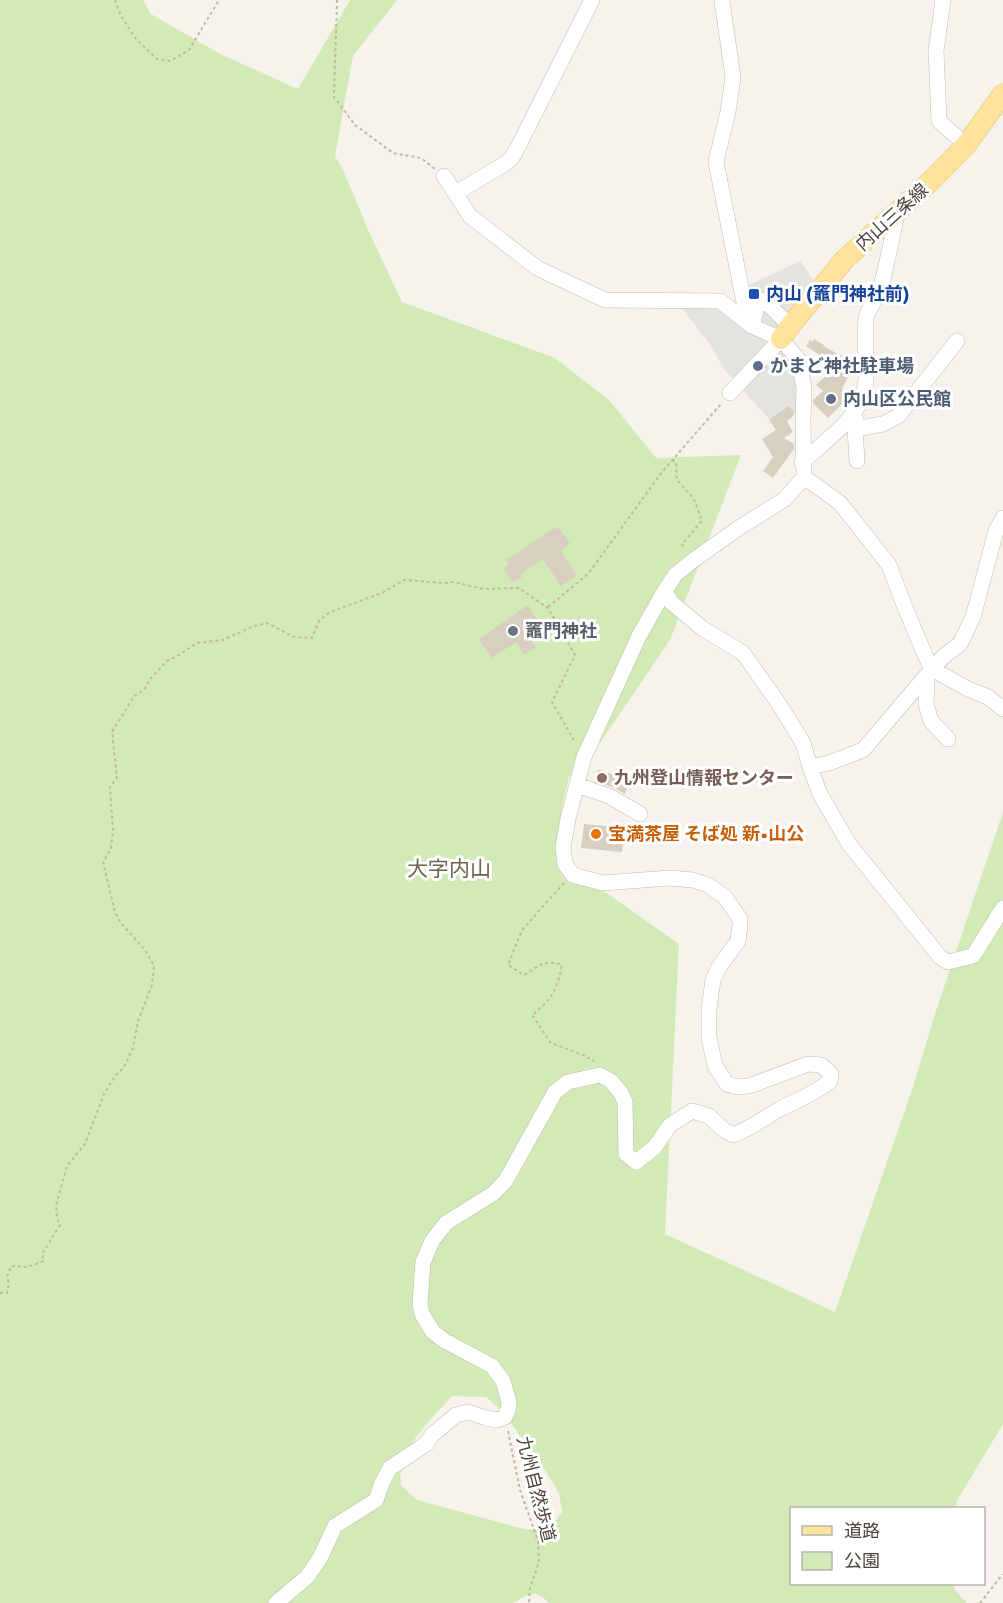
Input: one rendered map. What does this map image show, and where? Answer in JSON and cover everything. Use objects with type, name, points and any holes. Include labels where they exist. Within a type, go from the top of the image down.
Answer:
[{"type":"main road","name":"内山三条線","points":[[786,332],[844,260],[930,182],[966,145],[1003,94]]},
{"type":"street","points":[[456,193],[510,160],[592,0]]},
{"type":"street","points":[[943,0],[936,51],[939,121],[966,145]]},
{"type":"street","points":[[722,1],[733,77],[728,112],[716,162],[750,324]]},
{"type":"street","points":[[444,176],[470,216],[537,268],[605,300],[720,301],[750,324],[786,332]]},
{"type":"street","points":[[857,462],[856,411],[866,383],[866,316],[879,294],[897,213]]},
{"type":"street","points":[[750,324],[756,311],[756,299],[765,301],[786,332],[798,359],[804,387],[803,469],[840,503],[890,565],[930,672],[926,704],[930,721],[948,738]]},
{"type":"street","points":[[730,393],[786,332]]},
{"type":"street","points":[[855,429],[883,424],[898,416],[957,341]]},
{"type":"street","points":[[276,1603],[307,1577],[320,1558],[335,1526],[376,1500],[390,1468],[426,1444],[432,1435],[456,1414],[468,1412],[497,1420],[505,1417],[509,1402],[503,1381],[492,1366],[432,1332],[422,1314],[420,1304],[423,1262],[432,1241],[446,1222],[494,1193],[506,1180],[555,1092],[568,1082],[600,1076],[611,1081],[621,1092],[625,1102],[626,1154],[636,1162],[655,1147],[670,1125],[692,1111],[709,1116],[733,1135],[822,1088],[830,1081],[831,1074],[821,1065],[808,1064],[749,1086],[737,1087],[727,1084],[715,1066],[709,1037],[709,1009],[713,980],[719,967],[738,941],[740,918],[725,897],[708,885],[693,880],[670,878],[602,883],[573,875],[565,864],[563,847],[584,758],[616,684],[664,591],[675,575],[692,562],[785,499],[803,469],[856,411]]},
{"type":"street","points":[[810,767],[829,763],[863,750],[944,656],[960,644],[973,617],[996,531],[1003,519]]},
{"type":"street","points":[[664,591],[672,603],[702,628],[743,653],[803,743],[820,794],[849,844],[940,957],[948,962],[973,956],[1003,908]]},
{"type":"street","points":[[930,672],[988,697],[1003,709]]},
{"type":"street","points":[[576,785],[609,796],[640,814]]},
{"type":"path","points":[[115,0],[121,16],[136,39],[157,59],[170,61],[189,50],[219,0]]},
{"type":"path","points":[[336,0],[334,97],[356,125],[393,153],[421,158],[444,176]]},
{"type":"path","points":[[548,608],[588,574],[662,472],[730,393]]},
{"type":"path","points":[[672,460],[676,462],[677,480],[694,500],[702,521],[682,544],[692,562]]},
{"type":"path","points":[[0,1293],[7,1293],[9,1283],[6,1277],[11,1266],[28,1267],[44,1261],[42,1254],[60,1226],[56,1205],[67,1166],[85,1144],[104,1095],[116,1075],[124,1067],[134,1047],[138,1021],[152,985],[154,966],[145,950],[120,922],[115,912],[103,862],[111,849],[113,830],[110,787],[117,778],[112,732],[134,696],[144,690],[151,678],[167,661],[179,656],[197,643],[223,640],[254,626],[267,623],[294,638],[312,638],[319,621],[330,612],[382,593],[404,580],[454,582],[483,590],[519,588],[548,608],[575,655],[552,702],[584,758]]},
{"type":"path","points":[[573,875],[522,930],[508,965],[524,975],[551,961],[562,965],[558,985],[545,1005],[532,1016],[551,1043],[598,1063],[600,1076]]},
{"type":"path","name":"九州自然歩道","points":[[505,1417],[520,1490],[538,1541],[539,1562],[530,1588],[529,1603]]},
{"type":"path","points":[[980,1603],[1003,1574]]},
{"type":"green space","points":[[0,0],[143,0],[151,14],[220,54],[298,89],[350,0],[397,0],[353,56],[335,156],[402,302],[555,358],[610,401],[656,458],[741,455],[670,640],[602,740],[569,777],[561,813],[558,859],[679,944],[665,1234],[835,1312],[913,1087],[934,1017],[1003,812],[1003,1424],[955,1507],[790,1507],[790,1585],[953,1585],[967,1603],[549,1603],[539,1595],[531,1594],[513,1603],[0,1603]],"holes":[[[452,1396],[486,1397],[503,1412],[559,1493],[562,1512],[550,1526],[524,1529],[417,1500],[401,1485],[401,1473],[409,1448]]]},
{"type":"shaded area","name":"かまど神社駐車場","points":[[800,261],[815,282],[777,330],[755,323],[749,285]]},
{"type":"shaded area","name":"かまど神社駐車場","points":[[680,306],[718,307],[770,340],[792,361],[798,383],[798,413],[769,419],[726,372],[709,343]]},
{"type":"building","points":[[814,339],[855,363],[842,389],[849,397],[828,418],[813,403],[813,400],[823,391],[816,385],[829,373],[826,371],[830,362],[806,346],[810,340],[813,342]]},
{"type":"building","points":[[789,406],[794,412],[787,421],[793,432],[784,438],[794,444],[794,449],[773,478],[763,471],[773,457],[762,439],[776,430],[769,420]]},
{"type":"building","points":[[559,527],[570,544],[561,551],[577,575],[561,586],[543,559],[521,574],[522,577],[513,583],[504,568],[509,564],[506,560]]},
{"type":"building","name":"竈門神社","points":[[528,605],[542,626],[528,635],[536,647],[524,655],[516,642],[492,658],[479,639]]},
{"type":"building","points":[[598,770],[630,779],[625,794],[595,781]]},
{"type":"building","points":[[584,824],[624,828],[622,852],[581,848]]},
{"type":"place","name":"内山 (竈門神社前)","points":[[754,294]]},
{"type":"place","name":"かまど神社駐車場","points":[[758,366]]},
{"type":"place","name":"内山区公民館","points":[[831,399]]},
{"type":"place","name":"竈門神社","points":[[513,631]]},
{"type":"place","name":"九州登山情報センター","points":[[602,778]]},
{"type":"place","name":"宝満茶屋 そば処 新•山公","points":[[596,834]]},
{"type":"district","name":"大字内山","points":[[449,869]]}]
